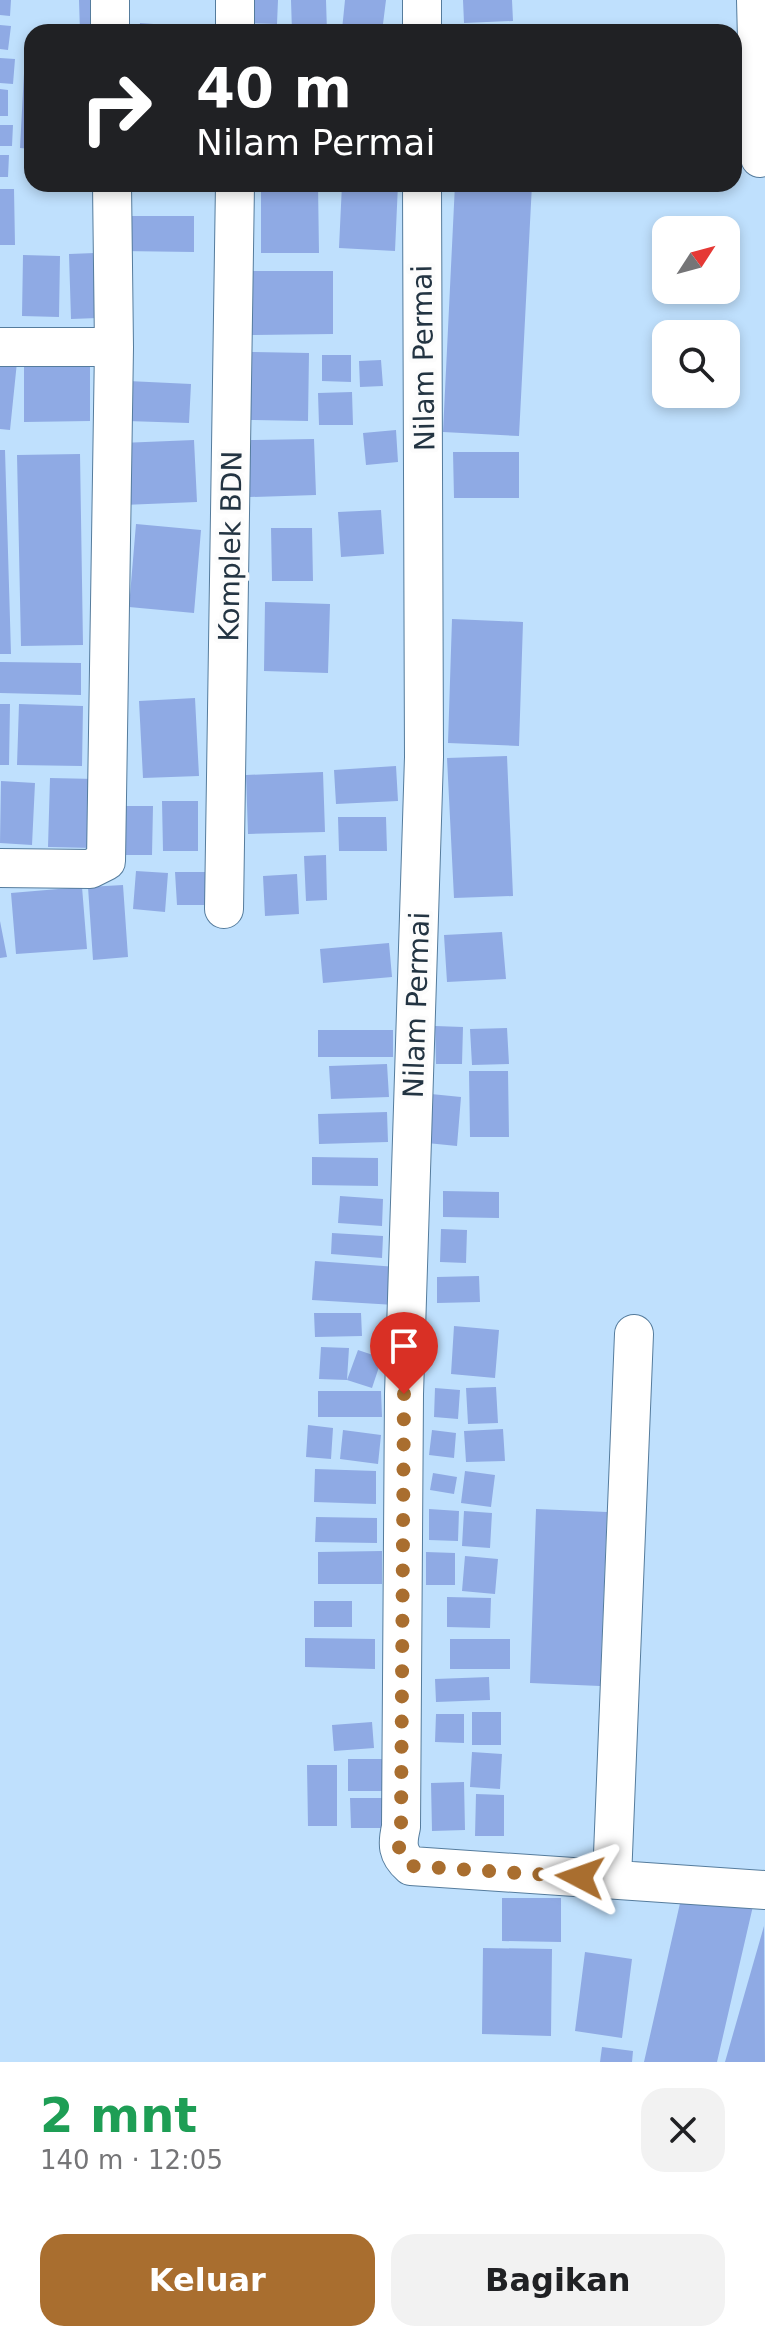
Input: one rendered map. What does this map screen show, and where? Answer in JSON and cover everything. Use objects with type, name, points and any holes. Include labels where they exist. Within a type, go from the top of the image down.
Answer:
[{"type":"street","points":[[110,0],[110,24]]},
{"type":"street","points":[[235,0],[235,24]]},
{"type":"street","points":[[422,0],[422,24]]},
{"type":"street","points":[[756,0],[760,158]]},
{"type":"street","points":[[0,868],[90,869],[106,861],[114,347],[112,192]]},
{"type":"street","name":"Komplek BDN","points":[[224,909],[235,192]]},
{"type":"street","name":"Nilam Permai","points":[[422,192],[424,757],[404,1394],[401,1827],[397,1845],[402,1858],[411,1866],[612,1879]]},
{"type":"street","points":[[0,347],[114,347]]},
{"type":"street","points":[[634,1334],[612,1879],[765,1890]]},
{"type":"building","points":[[0,0],[11,0],[10,16],[0,15]]},
{"type":"building","points":[[79,0],[95,0],[96,24],[80,24]]},
{"type":"building","points":[[245,0],[278,0],[277,24],[245,23]]},
{"type":"building","points":[[291,0],[326,0],[327,24],[292,24]]},
{"type":"building","points":[[345,0],[386,0],[383,24],[343,24]]},
{"type":"building","points":[[463,0],[512,0],[513,21],[464,23]]},
{"type":"building","points":[[0,25],[11,26],[8,50],[0,49]]},
{"type":"building","points":[[0,58],[15,59],[13,84],[0,83]]},
{"type":"building","points":[[24,73],[24,148],[20,148]]},
{"type":"building","points":[[0,89],[8,90],[8,116],[0,116]]},
{"type":"building","points":[[0,125],[13,125],[12,146],[0,146]]},
{"type":"building","points":[[0,155],[9,155],[8,177],[0,177]]},
{"type":"building","points":[[0,189],[14,189],[15,245],[0,245]]},
{"type":"building","points":[[261,192],[318,192],[319,253],[261,253]]},
{"type":"building","points":[[342,192],[398,192],[395,251],[339,248]]},
{"type":"building","points":[[455,192],[532,192],[519,436],[443,432]]},
{"type":"building","points":[[121,216],[194,216],[194,252],[121,251]]},
{"type":"building","points":[[95,253],[98,318],[71,319],[69,254]]},
{"type":"building","points":[[23,255],[60,256],[59,317],[22,316]]},
{"type":"building","points":[[252,271],[333,271],[333,334],[252,335]]},
{"type":"building","points":[[251,352],[309,353],[308,421],[251,420]]},
{"type":"building","points":[[322,355],[351,355],[351,382],[322,381]]},
{"type":"building","points":[[381,360],[383,386],[360,387],[359,361]]},
{"type":"building","points":[[0,361],[17,362],[10,430],[0,429]]},
{"type":"building","points":[[24,363],[90,363],[90,421],[24,422]]},
{"type":"building","points":[[128,381],[191,384],[189,423],[127,421]]},
{"type":"building","points":[[352,392],[353,425],[319,425],[318,393]]},
{"type":"building","points":[[396,430],[398,462],[366,465],[363,433]]},
{"type":"building","points":[[314,439],[316,495],[250,497],[249,440]]},
{"type":"building","points":[[194,440],[197,502],[123,505],[121,443]]},
{"type":"building","points":[[0,450],[5,450],[11,654],[0,654]]},
{"type":"building","points":[[453,452],[519,452],[519,498],[454,498]]},
{"type":"building","points":[[80,454],[83,645],[21,646],[17,455]]},
{"type":"building","points":[[381,510],[384,554],[341,557],[338,512]]},
{"type":"building","points":[[136,524],[201,530],[194,613],[129,607]]},
{"type":"building","points":[[271,528],[312,528],[313,581],[272,581]]},
{"type":"building","points":[[265,602],[330,604],[328,673],[264,671]]},
{"type":"building","points":[[452,619],[523,622],[519,746],[448,743]]},
{"type":"building","points":[[0,662],[81,663],[81,695],[0,693]]},
{"type":"building","points":[[195,698],[199,776],[143,778],[139,701]]},
{"type":"building","points":[[0,704],[10,704],[9,765],[0,765]]},
{"type":"building","points":[[19,704],[83,706],[82,766],[17,765]]},
{"type":"building","points":[[507,756],[513,896],[454,898],[447,758]]},
{"type":"building","points":[[396,766],[398,801],[336,804],[334,770]]},
{"type":"building","points":[[323,772],[325,832],[248,834],[246,775]]},
{"type":"building","points":[[50,778],[96,779],[93,848],[48,847]]},
{"type":"building","points":[[1,781],[35,783],[32,845],[0,843]]},
{"type":"building","points":[[162,801],[198,801],[198,851],[163,851]]},
{"type":"building","points":[[126,806],[153,806],[152,855],[125,855]]},
{"type":"building","points":[[338,817],[386,817],[387,851],[339,851]]},
{"type":"building","points":[[326,855],[327,900],[306,901],[304,856]]},
{"type":"building","points":[[136,871],[168,873],[165,912],[133,909]]},
{"type":"building","points":[[175,872],[206,872],[207,905],[177,905]]},
{"type":"building","points":[[297,874],[299,914],[265,916],[263,876]]},
{"type":"building","points":[[123,885],[128,957],[93,960],[88,887]]},
{"type":"building","points":[[82,887],[87,949],[16,954],[11,893]]},
{"type":"building","points":[[0,921],[7,957],[0,958]]},
{"type":"building","points":[[502,932],[506,979],[447,982],[444,935]]},
{"type":"building","points":[[389,943],[392,977],[323,983],[320,949]]},
{"type":"building","points":[[435,1026],[463,1027],[462,1064],[436,1064]]},
{"type":"building","points":[[507,1028],[509,1064],[472,1065],[470,1029]]},
{"type":"building","points":[[318,1030],[393,1030],[393,1057],[318,1057]]},
{"type":"building","points":[[387,1064],[389,1097],[331,1099],[329,1066]]},
{"type":"building","points":[[469,1071],[508,1071],[509,1137],[470,1137]]},
{"type":"building","points":[[431,1094],[461,1097],[457,1146],[427,1143]]},
{"type":"building","points":[[387,1112],[388,1142],[319,1144],[318,1114]]},
{"type":"building","points":[[312,1157],[378,1158],[378,1186],[312,1185]]},
{"type":"building","points":[[443,1191],[499,1192],[499,1218],[443,1217]]},
{"type":"building","points":[[340,1196],[383,1199],[382,1226],[338,1223]]},
{"type":"building","points":[[441,1229],[467,1230],[466,1263],[440,1262]]},
{"type":"building","points":[[332,1233],[383,1236],[382,1258],[331,1254]]},
{"type":"building","points":[[315,1261],[397,1267],[395,1305],[312,1300]]},
{"type":"building","points":[[479,1276],[480,1302],[437,1303],[437,1277]]},
{"type":"building","points":[[314,1313],[361,1313],[362,1336],[315,1337]]},
{"type":"building","points":[[454,1326],[499,1330],[495,1378],[451,1374]]},
{"type":"building","points":[[321,1347],[349,1348],[347,1380],[319,1379]]},
{"type":"building","points":[[358,1350],[382,1358],[372,1388],[347,1380]]},
{"type":"building","points":[[496,1387],[498,1423],[468,1424],[466,1388]]},
{"type":"building","points":[[435,1388],[460,1390],[458,1419],[434,1417]]},
{"type":"building","points":[[318,1391],[381,1391],[382,1417],[318,1417]]},
{"type":"building","points":[[308,1425],[333,1428],[331,1459],[306,1457]]},
{"type":"building","points":[[503,1429],[505,1461],[466,1462],[464,1431]]},
{"type":"building","points":[[343,1430],[381,1435],[378,1464],[340,1459]]},
{"type":"building","points":[[432,1430],[456,1433],[454,1458],[429,1455]]},
{"type":"building","points":[[315,1469],[376,1471],[376,1504],[314,1502]]},
{"type":"building","points":[[465,1471],[495,1475],[491,1507],[461,1503]]},
{"type":"building","points":[[433,1473],[457,1477],[454,1494],[430,1490]]},
{"type":"building","points":[[429,1509],[459,1511],[458,1541],[429,1540]]},
{"type":"building","points":[[536,1509],[607,1512],[600,1686],[530,1683]]},
{"type":"building","points":[[464,1511],[492,1513],[490,1548],[462,1546]]},
{"type":"building","points":[[316,1517],[377,1518],[377,1543],[315,1542]]},
{"type":"building","points":[[382,1551],[382,1584],[318,1584],[318,1552]]},
{"type":"building","points":[[426,1552],[455,1553],[455,1585],[426,1585]]},
{"type":"building","points":[[465,1556],[498,1559],[495,1594],[462,1591]]},
{"type":"building","points":[[447,1597],[491,1598],[490,1628],[447,1627]]},
{"type":"building","points":[[314,1601],[352,1601],[352,1627],[314,1627]]},
{"type":"building","points":[[305,1638],[375,1639],[375,1669],[305,1667]]},
{"type":"building","points":[[450,1639],[510,1639],[510,1669],[450,1669]]},
{"type":"building","points":[[489,1677],[490,1700],[436,1702],[435,1679]]},
{"type":"building","points":[[472,1712],[501,1712],[501,1745],[472,1745]]},
{"type":"building","points":[[436,1714],[464,1714],[464,1743],[435,1742]]},
{"type":"building","points":[[372,1722],[374,1748],[334,1751],[332,1725]]},
{"type":"building","points":[[472,1752],[502,1754],[500,1789],[470,1787]]},
{"type":"building","points":[[348,1759],[386,1759],[387,1791],[348,1791]]},
{"type":"building","points":[[307,1765],[337,1765],[337,1826],[308,1826]]},
{"type":"building","points":[[464,1782],[465,1830],[432,1831],[431,1783]]},
{"type":"building","points":[[476,1794],[504,1795],[504,1836],[475,1836]]},
{"type":"building","points":[[350,1798],[386,1798],[386,1828],[351,1828]]},
{"type":"building","points":[[683,1890],[753,1906],[717,2062],[644,2062]]},
{"type":"building","points":[[502,1898],[561,1898],[561,1942],[502,1941]]},
{"type":"building","points":[[764,1926],[765,2062],[725,2062]]},
{"type":"building","points":[[483,1948],[552,1949],[551,2036],[482,2034]]},
{"type":"building","points":[[585,1952],[632,1959],[622,2038],[575,2031]]},
{"type":"building","points":[[602,2047],[633,2051],[632,2062],[600,2062]]},
{"type":"route","points":[[404,1394],[401,1827],[397,1845],[402,1858],[411,1866],[580,1877]]}]
